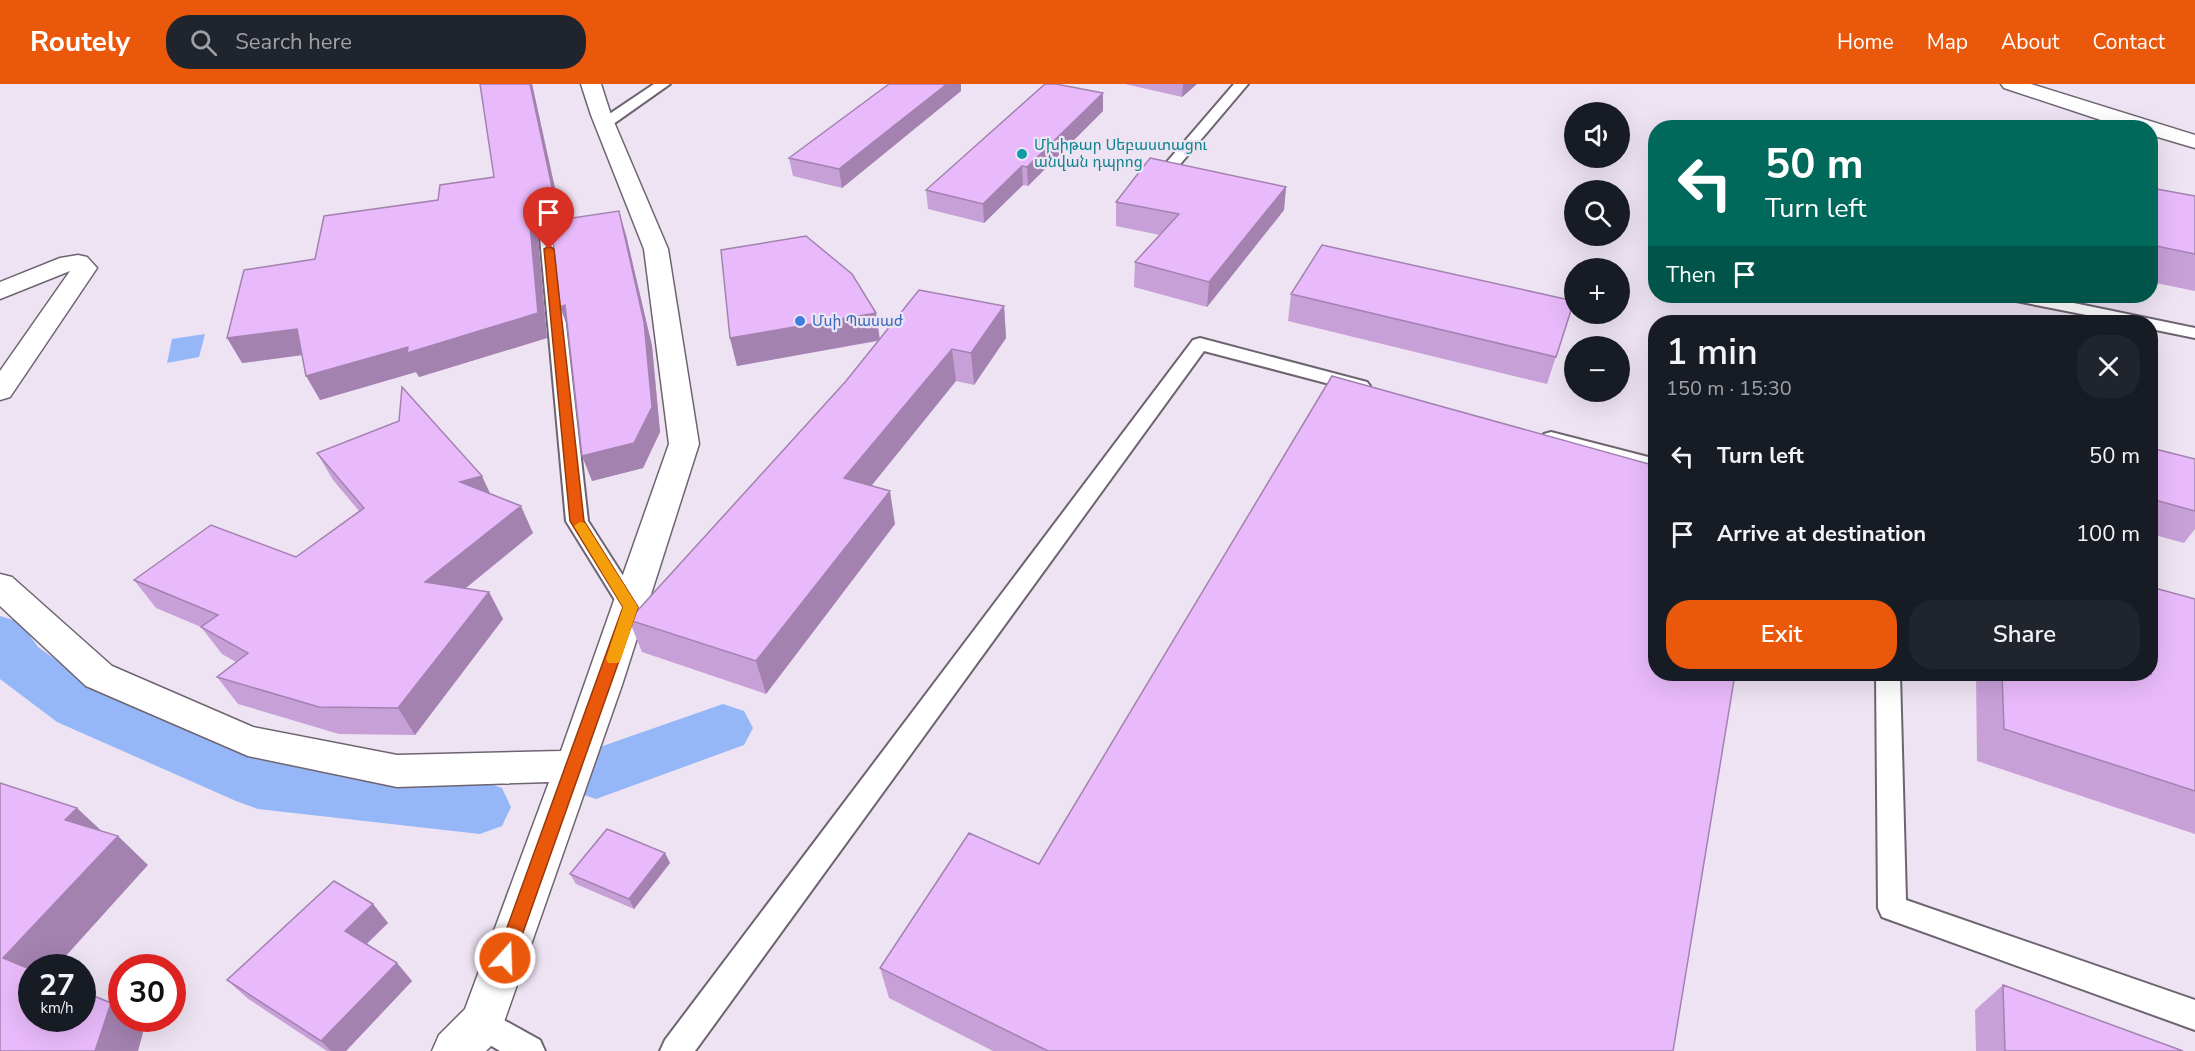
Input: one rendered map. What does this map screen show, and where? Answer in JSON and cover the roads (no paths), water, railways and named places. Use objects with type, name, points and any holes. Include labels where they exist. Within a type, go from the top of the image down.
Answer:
[{"type":"street","points":[[469,1037],[574,766],[631,607],[684,444],[656,249],[604,124],[591,84]]},
{"type":"street","points":[[2011,84],[2125,120]]},
{"type":"street","points":[[2158,130],[2195,142]]},
{"type":"street","points":[[0,291],[69,263],[78,262],[85,268],[0,391]]},
{"type":"street","points":[[0,586],[99,676],[248,741],[397,771],[574,766]]},
{"type":"lane","points":[[604,124],[663,84]]},
{"type":"lane","points":[[1171,166],[1241,84]]},
{"type":"lane","points":[[547,226],[577,521],[631,607]]},
{"type":"lane","points":[[2051,303],[2110,315]]},
{"type":"lane","points":[[2158,325],[2195,333]]},
{"type":"lane","points":[[676,1051],[1200,344],[1383,393]]},
{"type":"lane","points":[[1531,432],[1648,464]]},
{"type":"lane","points":[[1888,681],[1892,908],[2195,1015]]},
{"type":"lane","points":[[469,1037],[529,1051]]},
{"type":"water","points":[[205,334],[199,357],[167,363],[172,339]]},
{"type":"waterway","points":[[0,637],[18,662],[78,706],[258,783],[480,807]]},
{"type":"waterway","points":[[596,774],[723,728]]},
{"type":"place","name":"Մխիթար Սեբաստացու անվան դպրոց","points":[[1022,154]]},
{"type":"place","name":"Մսի Պասաժ","points":[[800,321]]}]
